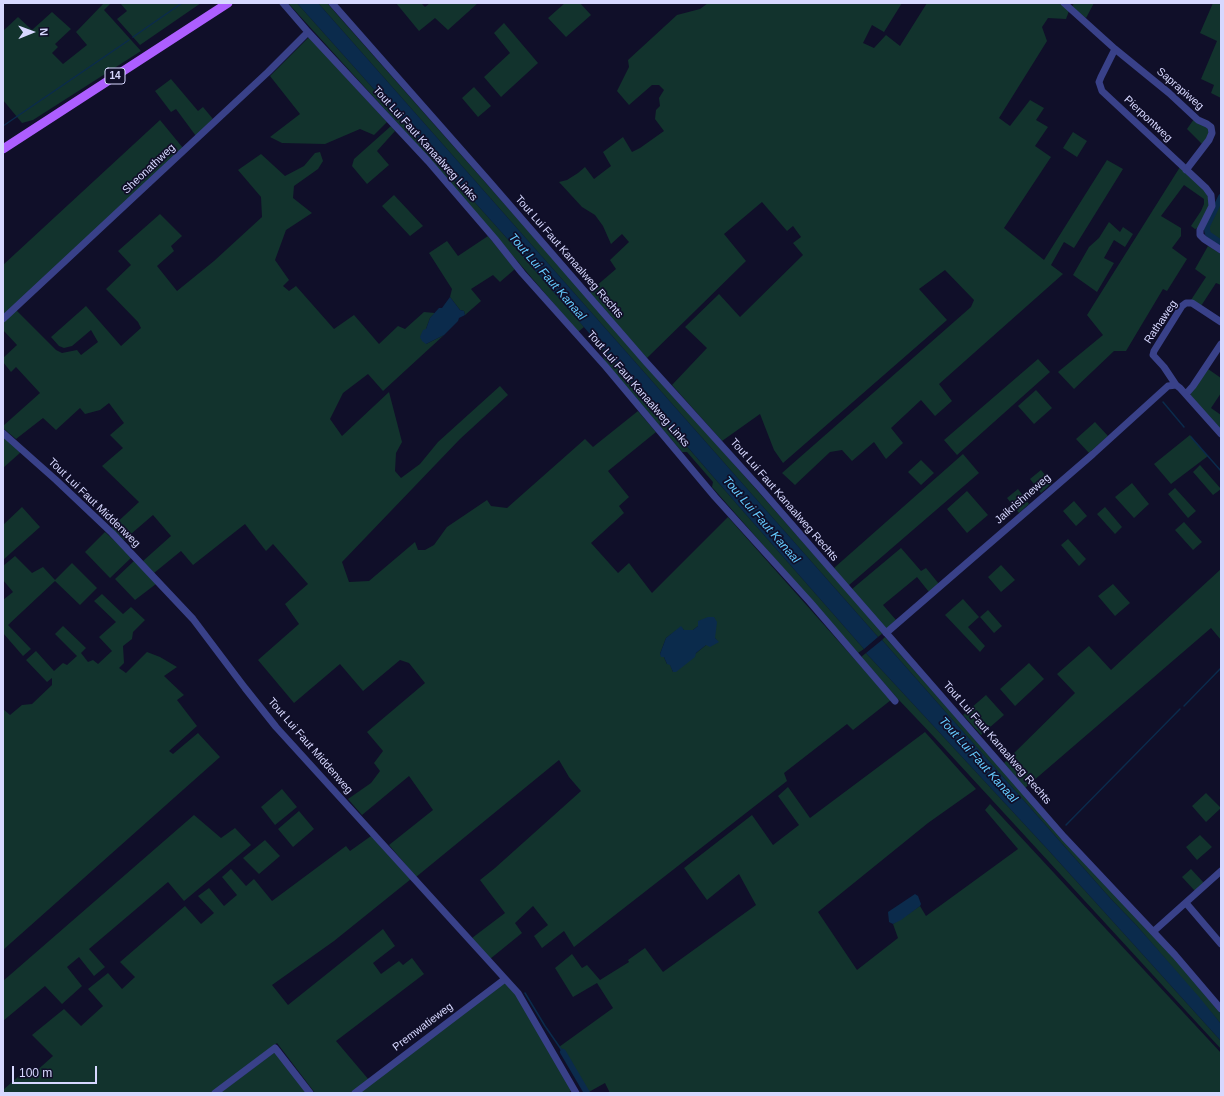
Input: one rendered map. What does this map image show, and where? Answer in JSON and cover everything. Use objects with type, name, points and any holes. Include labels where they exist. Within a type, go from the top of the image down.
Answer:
[{"type":"main road","name":"14","points":[[3,149],[228,3]]},
{"type":"street","name":"Tout Lui Faut Kanaalweg Links","points":[[283,3],[428,161],[522,273],[606,366],[715,497],[810,602],[895,700]]},
{"type":"street","name":"Tout Lui Faut Kanaalweg Rechts","points":[[332,3],[646,362],[760,488],[1086,861],[1176,955],[1221,1009]]},
{"type":"street","points":[[1064,3],[1115,49]]},
{"type":"street","name":"Sheonathweg","points":[[3,319],[268,72],[308,32]]},
{"type":"street","name":"Pierpontweg","points":[[1115,49],[1099,82],[1102,91],[1206,188],[1211,195],[1212,206],[1200,230],[1200,235],[1221,250]]},
{"type":"street","name":"Saprapiweg","points":[[1115,49],[1169,93],[1198,120],[1208,124],[1211,127],[1212,133],[1209,140],[1186,170]]},
{"type":"street","name":"Rathaweg","points":[[1176,385],[1164,367],[1153,355],[1182,306],[1186,303],[1192,303],[1221,322]]},
{"type":"street","points":[[1186,394],[1221,344]]},
{"type":"street","name":"Jaikrishneweg","points":[[886,633],[1087,459],[1168,386],[1176,385]]},
{"type":"street","points":[[1176,385],[1186,394],[1221,434]]},
{"type":"street","name":"Tout Lui Faut Middenweg","points":[[3,433],[112,533],[193,619],[276,727],[518,993],[576,1093]]},
{"type":"street","points":[[1154,931],[1221,871]]},
{"type":"street","points":[[1186,903],[1218,935],[1221,944]]},
{"type":"street","name":"Premwatieweg","points":[[355,1093],[505,979]]},
{"type":"street","points":[[215,1093],[275,1048],[310,1093]]},
{"type":"green space","points":[[104,3],[111,3],[104,10],[141,51],[33,120],[22,123],[3,100],[3,31],[18,17],[32,30],[52,12],[71,29],[55,44],[58,47],[52,53],[63,64],[87,45],[76,32]]},
{"type":"green space","points":[[120,3],[201,3],[140,45],[117,19],[127,11]]},
{"type":"green space","points":[[288,3],[297,3],[513,245],[584,327],[578,332],[431,160]]},
{"type":"green space","points":[[318,3],[327,3],[883,633],[878,637]]},
{"type":"green space","points":[[396,3],[421,3],[425,7],[430,3],[478,3],[448,30],[435,18],[419,31]]},
{"type":"green space","points":[[565,3],[580,3],[591,15],[566,37],[548,18]]},
{"type":"green space","points":[[708,3],[902,3],[884,32],[872,25],[863,43],[874,48],[886,35],[900,46],[927,3],[1060,3],[1069,11],[1066,19],[1048,18],[1042,27],[1047,41],[999,118],[1010,126],[1030,100],[1044,108],[1036,120],[1048,127],[1035,146],[1051,157],[1004,228],[1044,260],[1107,160],[1123,169],[1074,248],[1064,242],[1051,265],[1063,274],[939,384],[952,401],[935,416],[921,400],[891,428],[903,443],[886,459],[874,442],[852,461],[842,450],[830,452],[795,485],[782,473],[971,307],[974,300],[945,270],[919,289],[947,320],[783,463],[774,450],[760,414],[722,441],[672,385],[707,348],[685,327],[719,294],[740,317],[803,255],[793,243],[801,237],[793,226],[787,231],[762,202],[724,234],[746,261],[647,358],[588,293],[616,269],[610,260],[629,242],[622,234],[611,244],[603,226],[595,215],[582,207],[559,182],[567,180],[585,167],[594,179],[611,166],[603,152],[623,137],[632,152],[664,131],[655,119],[656,110],[660,106],[659,98],[664,90],[659,85],[652,85],[629,105],[617,91],[629,67],[628,60],[677,15],[700,9]]},
{"type":"green space","points":[[1074,3],[1094,3],[1086,18],[1072,7]]},
{"type":"green space","points":[[1213,3],[1221,3],[1221,98],[1211,93],[1214,85],[1201,79],[1217,41],[1200,33]]},
{"type":"green space","points":[[504,23],[538,63],[501,97],[484,77],[510,53],[494,33]]},
{"type":"green space","points":[[309,37],[387,122],[374,135],[360,129],[325,144],[282,143],[270,137],[300,114],[270,76]]},
{"type":"green space","points":[[171,79],[198,111],[203,107],[213,119],[196,136],[176,109],[171,112],[155,91]]},
{"type":"green space","points":[[474,87],[491,106],[478,117],[462,98]]},
{"type":"green space","points":[[1194,119],[1209,128],[1210,133],[1203,145],[1187,129]]},
{"type":"green space","points":[[160,120],[183,148],[3,316],[3,265]]},
{"type":"green space","points":[[391,126],[395,131],[377,151],[389,165],[367,184],[352,166],[354,159]]},
{"type":"green space","points":[[1073,132],[1087,141],[1077,157],[1063,148]]},
{"type":"green space","points":[[320,152],[323,161],[318,169],[294,186],[293,198],[312,213],[286,230],[275,260],[289,280],[283,286],[289,291],[296,286],[334,329],[354,315],[379,344],[398,326],[405,329],[424,312],[435,313],[430,318],[426,329],[426,344],[444,335],[383,391],[368,374],[343,393],[330,419],[342,436],[389,392],[402,442],[396,453],[395,471],[401,478],[420,464],[438,442],[500,386],[508,395],[460,439],[342,562],[349,582],[369,581],[415,542],[418,550],[425,550],[434,545],[447,527],[487,500],[491,506],[507,508],[585,439],[593,447],[638,411],[656,432],[608,471],[629,497],[619,506],[624,513],[591,543],[618,573],[629,563],[652,593],[728,517],[891,700],[853,730],[847,724],[784,773],[787,781],[574,947],[564,931],[542,948],[534,936],[548,925],[533,906],[515,923],[522,933],[490,959],[472,938],[505,913],[480,880],[581,791],[569,777],[559,760],[416,877],[389,845],[433,810],[409,776],[362,815],[348,799],[371,783],[380,771],[374,763],[383,751],[367,732],[425,683],[409,663],[400,660],[363,691],[340,664],[294,703],[258,660],[299,624],[285,604],[308,584],[273,544],[266,551],[245,524],[193,565],[181,551],[154,573],[143,561],[171,536],[153,515],[124,540],[111,528],[139,502],[102,466],[123,448],[110,435],[124,423],[109,403],[100,410],[85,414],[80,408],[56,430],[43,418],[16,439],[3,428],[3,426],[40,393],[16,367],[11,372],[3,362],[3,358],[17,345],[3,330],[3,322],[16,310],[56,350],[62,353],[77,350],[81,355],[98,342],[91,330],[72,346],[64,348],[59,346],[51,337],[86,306],[121,346],[141,328],[138,322],[106,289],[131,265],[118,251],[160,214],[182,236],[171,246],[174,251],[157,266],[177,291],[214,261],[262,217],[261,197],[238,170],[261,154],[285,176],[304,166],[315,153]],"holes":[[[698,626],[715,630],[715,638],[718,642],[706,645],[673,672],[670,664],[667,664],[664,657],[660,654],[666,638],[681,627],[688,631],[693,630]]]},
{"type":"green space","points":[[1180,167],[1206,190],[1210,204],[1198,228],[1195,229],[1191,226],[1201,211],[1204,204],[1204,199],[1184,185],[1161,216],[1181,228],[1181,236],[1172,248],[1187,259],[1167,291],[1163,289],[1126,351],[1114,351],[1074,389],[1058,372],[1103,335],[1087,315]]},
{"type":"green space","points":[[394,195],[423,226],[410,236],[382,206]]},
{"type":"green space","points":[[1221,197],[1221,243],[1208,234],[1207,226]]},
{"type":"green space","points":[[1109,222],[1120,232],[1123,227],[1133,234],[1125,247],[1114,240],[1104,258],[1114,263],[1097,292],[1073,275],[1089,247],[1099,238]]},
{"type":"green space","points":[[488,236],[515,269],[500,282],[493,275],[471,289],[481,301],[465,315],[464,311],[460,310],[450,297],[452,289],[429,253],[447,241],[458,256]]},
{"type":"green space","points":[[1208,246],[1221,254],[1221,285],[1216,283],[1201,306],[1191,300],[1206,277],[1195,269]]},
{"type":"green space","points":[[600,346],[864,649],[858,653],[712,487],[713,482],[687,452],[682,452],[605,362]]},
{"type":"green space","points":[[1038,359],[1050,372],[957,455],[944,440]]},
{"type":"green space","points":[[1208,369],[1221,378],[1221,393],[1211,408],[1221,415],[1221,431],[1191,396],[1191,393]]},
{"type":"green space","points":[[1036,390],[1052,408],[1034,424],[1018,406]]},
{"type":"green space","points":[[1095,422],[1108,436],[1089,453],[1076,439]]},
{"type":"green space","points":[[1190,435],[1208,456],[1171,484],[1154,464]]},
{"type":"green space","points":[[3,436],[21,452],[3,468]]},
{"type":"green space","points":[[963,454],[979,473],[848,586],[834,568]]},
{"type":"green space","points":[[921,460],[934,473],[921,485],[908,472]]},
{"type":"green space","points":[[1200,465],[1221,489],[1213,495],[1193,472]]},
{"type":"green space","points":[[1041,470],[1052,483],[1041,493],[1030,479]]},
{"type":"green space","points":[[1132,483],[1149,504],[1134,518],[1115,497]]},
{"type":"green space","points":[[1175,488],[1196,511],[1188,518],[1168,494]]},
{"type":"green space","points":[[1018,489],[1029,504],[1019,513],[1007,498]]},
{"type":"green space","points":[[967,491],[988,515],[967,533],[947,509]]},
{"type":"green space","points":[[1074,501],[1087,516],[1076,526],[1063,511]]},
{"type":"green space","points":[[22,507],[40,527],[3,560],[3,525]]},
{"type":"green space","points":[[1105,507],[1122,527],[1115,534],[1097,514]]},
{"type":"green space","points":[[1184,522],[1202,542],[1193,550],[1175,530]]},
{"type":"green space","points":[[105,532],[132,557],[110,578],[85,552]]},
{"type":"green space","points":[[1068,539],[1086,559],[1079,566],[1061,545]]},
{"type":"green space","points":[[901,548],[921,571],[926,568],[939,584],[929,592],[917,577],[883,605],[896,620],[886,629],[852,589]]},
{"type":"green space","points":[[15,556],[32,573],[43,567],[55,580],[72,563],[97,588],[80,605],[55,581],[8,625],[31,649],[23,656],[3,633],[3,600],[13,592],[3,580],[3,566]]},
{"type":"green space","points":[[134,561],[156,584],[135,600],[115,579]]},
{"type":"green space","points":[[1001,565],[1015,580],[1001,592],[988,577]]},
{"type":"green space","points":[[1221,569],[1221,640],[1211,628],[1025,788],[1004,763],[1075,693],[1057,674],[1089,646],[1111,670]]},
{"type":"green space","points":[[1113,584],[1130,603],[1115,616],[1098,596]]},
{"type":"green space","points":[[102,594],[123,614],[131,607],[145,620],[133,632],[132,639],[123,646],[124,663],[119,668],[126,673],[147,652],[160,657],[177,667],[164,676],[184,695],[177,700],[197,726],[169,751],[173,754],[198,733],[220,757],[3,950],[3,709],[10,715],[22,705],[32,704],[52,685],[52,678],[47,682],[26,660],[36,651],[54,671],[63,663],[67,665],[77,656],[55,634],[63,626],[86,648],[81,653],[88,662],[93,660],[98,664],[112,651],[99,637],[116,622],[94,601]]},
{"type":"green space","points":[[963,599],[979,617],[968,627],[985,646],[980,652],[945,615]]},
{"type":"green space","points":[[988,610],[1002,626],[994,633],[980,617]]},
{"type":"green space","points":[[885,637],[1078,856],[1170,952],[1221,1014],[1221,1024],[1137,926],[1110,898],[882,640]]},
{"type":"green space","points":[[866,653],[1051,853],[1221,1041],[1221,1049],[898,699],[861,657]]},
{"type":"green space","points":[[1029,663],[1044,679],[1015,706],[1000,689]]},
{"type":"green space","points":[[986,695],[1004,715],[981,735],[963,715]]},
{"type":"green space","points":[[925,732],[976,789],[928,823],[818,912],[857,970],[898,938],[893,924],[920,906],[926,916],[1018,849],[985,810],[990,804],[1221,1053],[1221,1093],[610,1093],[605,1083],[587,1093],[559,1047],[613,1008],[597,983],[573,997],[555,968],[572,954],[582,968],[587,965],[600,980],[629,962],[628,960],[645,948],[663,972],[756,905],[739,874],[707,900],[684,868],[752,815],[773,845],[799,825],[778,796],[788,787],[810,818]]},
{"type":"green space","points":[[282,789],[297,807],[275,825],[261,807]]},
{"type":"green space","points":[[1206,793],[1221,808],[1206,822],[1192,806]]},
{"type":"green space","points":[[299,811],[314,829],[293,847],[278,829]]},
{"type":"green space","points":[[194,815],[221,838],[235,828],[251,845],[184,901],[168,882],[89,949],[105,967],[94,976],[79,957],[67,967],[82,986],[62,1004],[45,986],[3,1021],[3,981]]},
{"type":"green space","points":[[1200,835],[1212,847],[1197,860],[1186,847]]},
{"type":"green space","points":[[371,836],[411,879],[334,941],[272,985],[288,1005],[383,929],[395,946],[373,963],[381,974],[399,961],[403,965],[412,958],[424,974],[336,1041],[369,1080],[350,1093],[315,1093],[277,1043],[211,1093],[3,1093],[3,1090],[28,1068],[33,1074],[53,1056],[32,1035],[64,1009],[81,1026],[103,1006],[88,989],[108,973],[122,989],[135,977],[120,962],[185,906],[201,924],[214,913],[198,896],[209,888],[224,906],[237,895],[222,877],[231,869],[246,886],[254,879],[272,901],[346,846],[350,851]]},
{"type":"green space","points":[[265,840],[280,856],[259,874],[243,858]]},
{"type":"green space","points":[[1191,869],[1204,883],[1195,891],[1182,877]]},
{"type":"green space","points":[[505,982],[517,996],[572,1090],[568,1093],[358,1093]]},
{"type":"green space","points":[[275,1052],[307,1093],[220,1093]]},
{"type":"water","name":"Tout Lui Faut Kanaal","points":[[297,3],[318,3],[878,637],[864,649],[513,245]]},
{"type":"water","points":[[450,297],[460,310],[464,311],[465,315],[459,318],[458,321],[444,335],[426,344],[420,337],[423,330],[426,329],[430,318],[439,308],[442,308]]},
{"type":"water","points":[[708,617],[714,617],[717,622],[715,638],[719,642],[710,647],[706,645],[696,653],[695,657],[676,672],[673,672],[670,665],[667,664],[664,657],[661,657],[660,654],[666,638],[681,626],[684,630],[693,630],[698,626],[698,621]]},
{"type":"water","name":"Tout Lui Faut Kanaal","points":[[882,640],[1200,998],[1221,1024],[1221,1041],[1051,853],[866,653]]},
{"type":"water","points":[[915,894],[918,896],[921,904],[920,906],[901,920],[893,924],[889,922],[888,912]]},
{"type":"waterway","points":[[133,37],[182,3]]},
{"type":"waterway","points":[[3,126],[129,40]]},
{"type":"waterway","points":[[1221,197],[1207,226],[1208,234],[1221,243]]},
{"type":"waterway","points":[[1163,402],[1184,427]]},
{"type":"waterway","points":[[1191,437],[1221,471]]},
{"type":"waterway","points":[[1184,706],[1221,668]]},
{"type":"waterway","points":[[1066,825],[1180,709]]},
{"type":"waterway","points":[[525,993],[563,1052]]},
{"type":"waterway","points":[[563,1052],[587,1093]]}]
